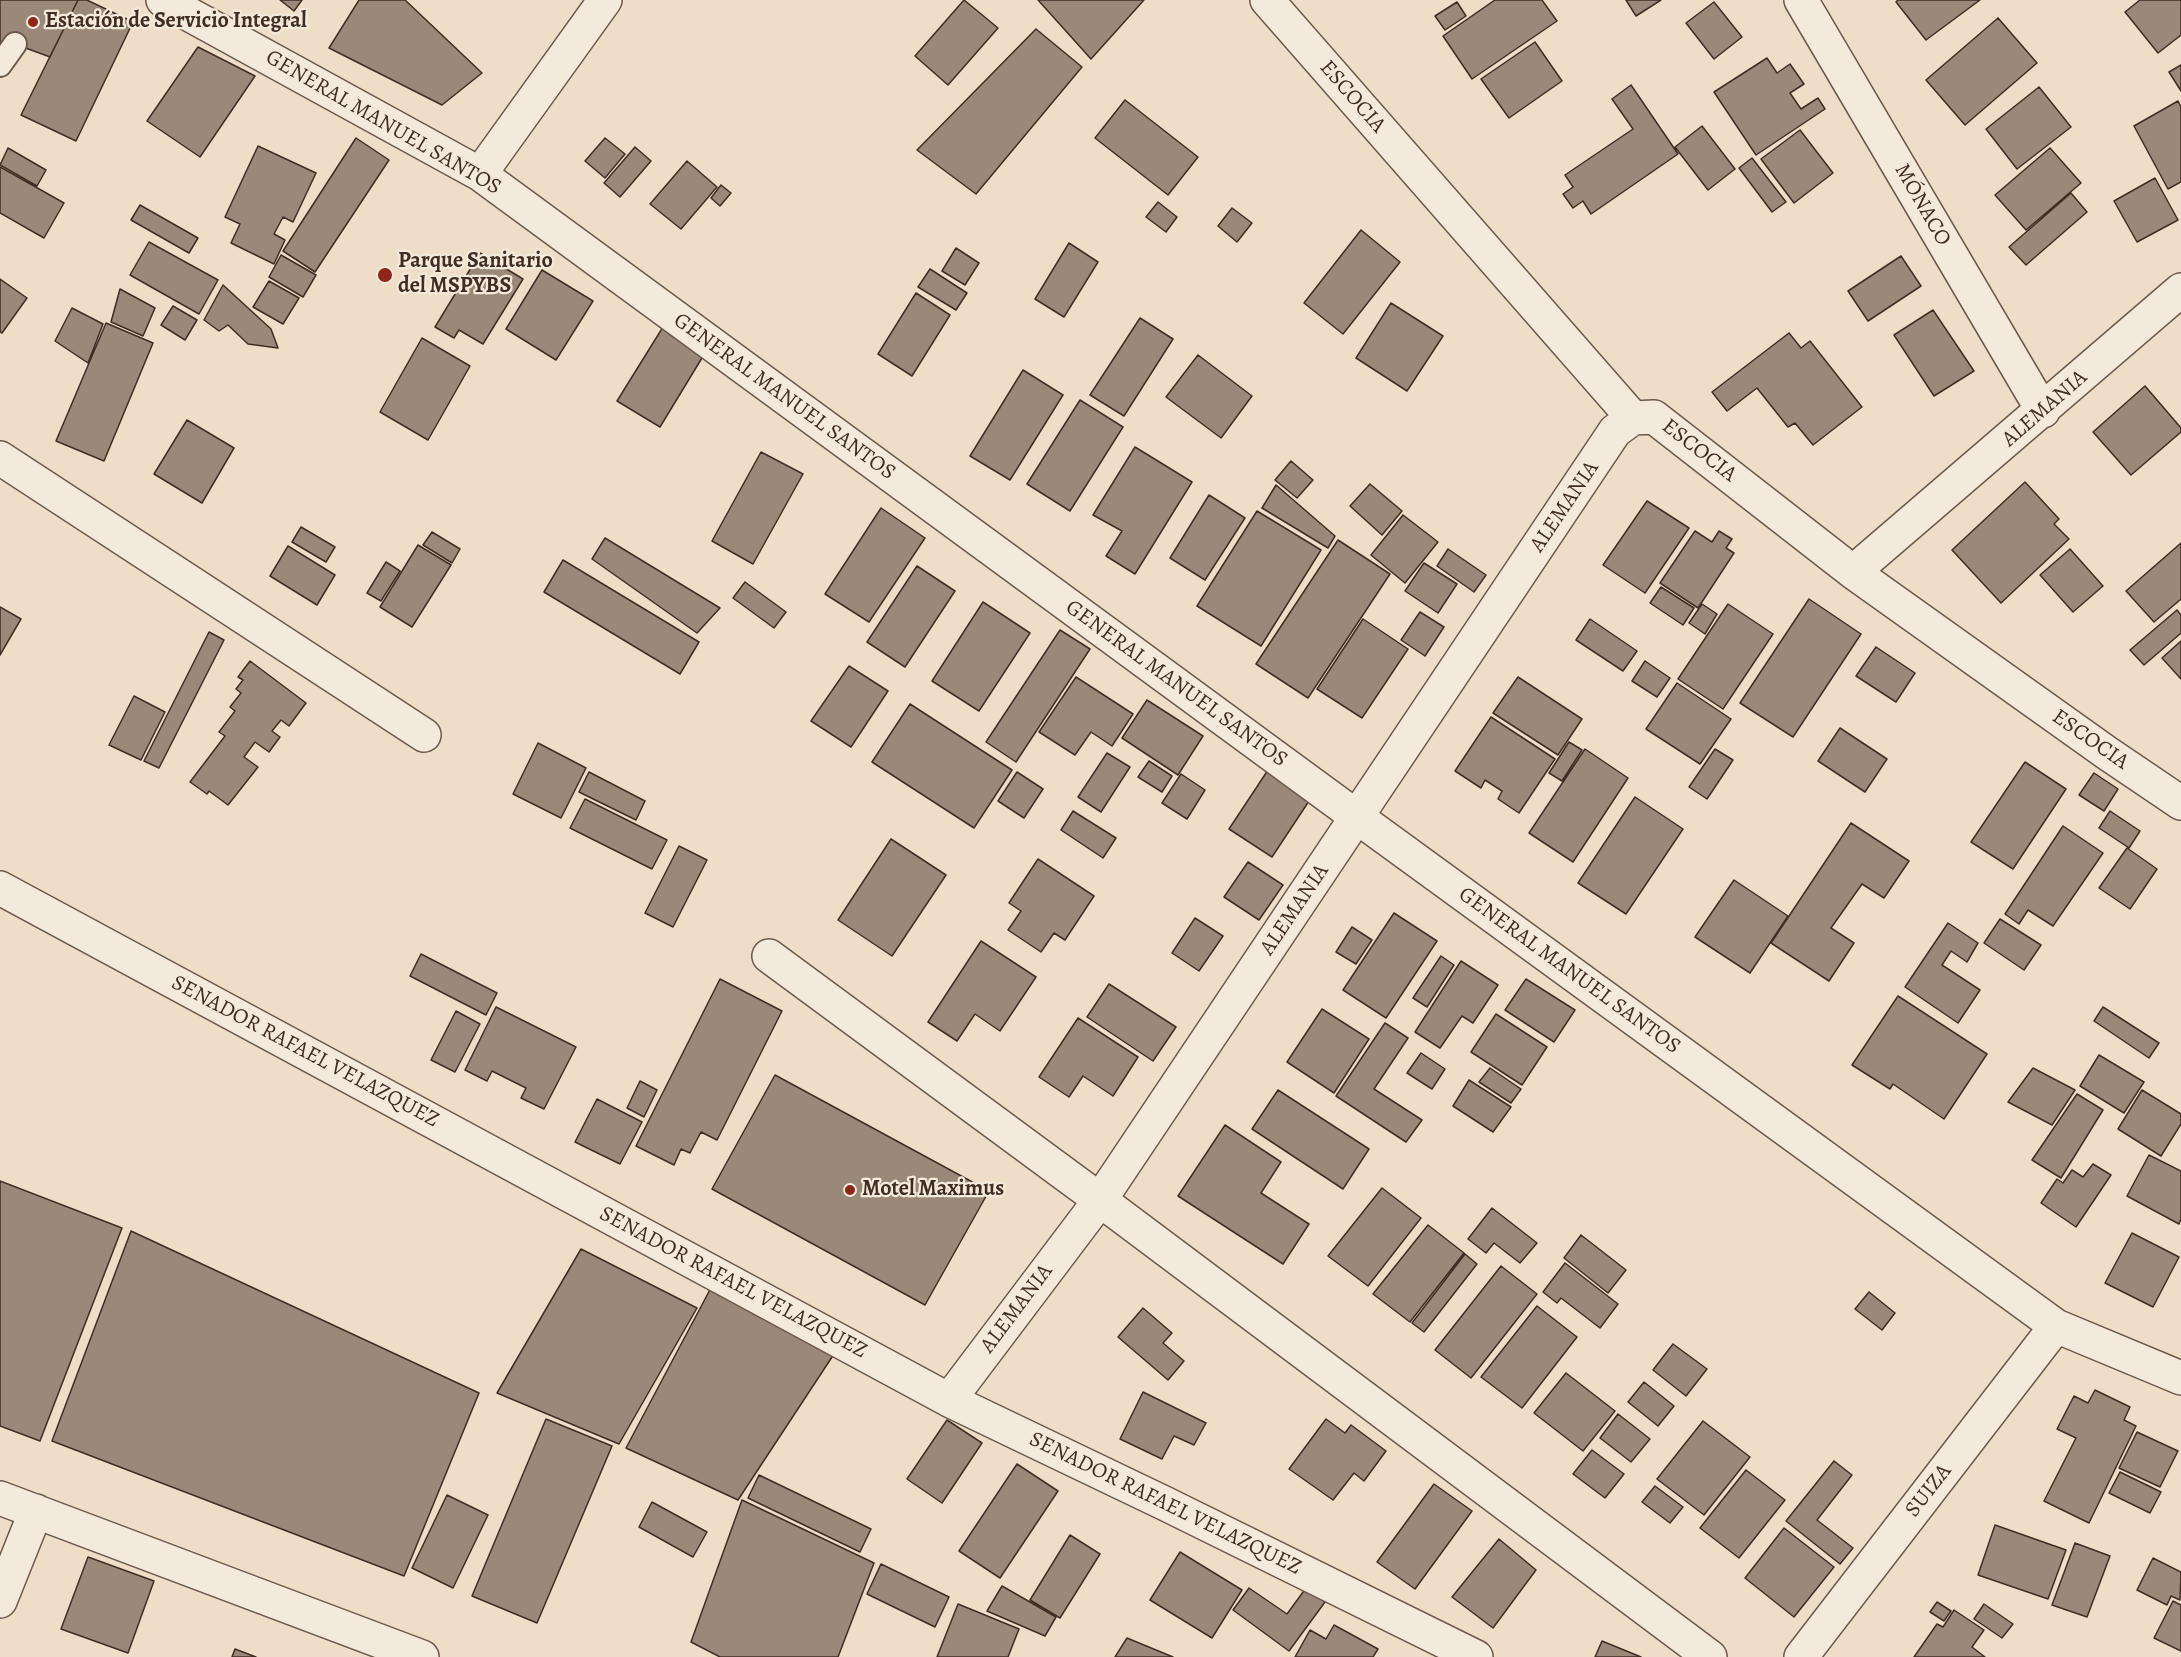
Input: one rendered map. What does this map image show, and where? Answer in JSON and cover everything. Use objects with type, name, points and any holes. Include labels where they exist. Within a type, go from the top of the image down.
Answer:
[{"type":"street","name":"GENERAL MANUEL SANTOS","points":[[164,0],[480,174],[2056,1326],[2180,1373]]},
{"type":"street","points":[[480,174],[605,0]]},
{"type":"street","name":"ESCOCIA","points":[[1267,0],[1633,418],[1654,417],[1853,572],[2181,803]]},
{"type":"street","name":"MÓNACO","points":[[1801,0],[2043,411]]},
{"type":"street","name":"ALEMANIA","points":[[1853,572],[2181,290]]},
{"type":"street","name":"ALEMANIA","points":[[949,1400],[1100,1200],[1615,431],[1633,418]]},
{"type":"street","points":[[0,458],[424,735]]},
{"type":"street","name":"SENADOR RAFAEL VELAZQUEZ","points":[[0,888],[949,1400],[1177,1509],[1476,1657]]},
{"type":"street","points":[[770,956],[1710,1657]]},
{"type":"street","name":"SUIZA","points":[[1801,1657],[2056,1326]]},
{"type":"street","points":[[0,1498],[422,1657]]},
{"type":"street","points":[[0,1601],[36,1511]]},
{"type":"lane","points":[[0,65],[15,44]]},
{"type":"building","name":"Estación de Servicio Integral","points":[[0,0],[78,0],[50,57],[15,44],[0,48]]},
{"type":"building","points":[[78,0],[87,0],[133,22],[76,141],[21,115]]},
{"type":"building","points":[[280,0],[302,0],[294,11]]},
{"type":"building","points":[[359,0],[405,0],[482,73],[442,105],[329,48]]},
{"type":"building","points":[[964,0],[998,28],[948,85],[915,56]]},
{"type":"building","points":[[1038,0],[1144,0],[1091,59]]},
{"type":"building","points":[[1495,0],[1542,0],[1557,21],[1472,79],[1443,36]]},
{"type":"building","points":[[1626,0],[1661,0],[1636,16]]},
{"type":"building","points":[[1898,0],[1980,0],[1926,40],[1896,2]]},
{"type":"building","points":[[2140,0],[2181,0],[2181,35],[2158,53],[2125,12]]},
{"type":"building","points":[[1457,2],[1466,16],[1445,30],[1435,16]]},
{"type":"building","points":[[1714,2],[1742,37],[1714,59],[1686,23]]},
{"type":"building","points":[[1998,18],[2037,63],[1965,125],[1926,80]]},
{"type":"building","points":[[1036,29],[1082,67],[976,194],[917,150]]},
{"type":"building","points":[[1535,42],[1562,81],[1509,118],[1481,79]]},
{"type":"building","points":[[198,47],[255,76],[200,157],[147,121]]},
{"type":"building","points":[[1767,58],[1777,73],[1790,64],[1804,84],[1790,93],[1801,109],[1818,98],[1825,109],[1756,155],[1714,92]]},
{"type":"building","points":[[2181,65],[2181,91],[2169,72]]},
{"type":"building","points":[[1631,85],[1678,154],[1591,214],[1583,201],[1573,208],[1563,194],[1573,187],[1565,175],[1633,129],[1612,99]]},
{"type":"building","points":[[2039,87],[2071,127],[2017,169],[1986,129]]},
{"type":"building","points":[[1125,100],[1198,157],[1168,195],[1095,138]]},
{"type":"building","points":[[2178,101],[2181,107],[2181,182],[2168,189],[2134,126]]},
{"type":"building","points":[[1702,126],[1735,169],[1708,190],[1675,147]]},
{"type":"building","points":[[1800,130],[1833,173],[1794,203],[1761,159]]},
{"type":"building","points":[[356,138],[389,160],[315,272],[283,251]]},
{"type":"building","points":[[605,138],[625,154],[605,178],[585,161]]},
{"type":"building","points":[[258,146],[316,173],[293,222],[283,217],[274,234],[285,240],[274,264],[231,243],[240,224],[225,217]]},
{"type":"building","points":[[635,147],[651,161],[620,197],[604,183]]},
{"type":"building","points":[[8,148],[46,170],[37,186],[0,165]]},
{"type":"building","points":[[2050,148],[2081,183],[2026,230],[1995,195]]},
{"type":"building","points":[[1752,158],[1786,202],[1772,212],[1739,168]]},
{"type":"building","points":[[687,161],[717,187],[681,229],[650,204]]},
{"type":"building","points":[[0,167],[64,203],[44,238],[0,213]]},
{"type":"building","points":[[2155,178],[2178,220],[2137,242],[2114,201]]},
{"type":"building","points":[[721,185],[731,193],[720,206],[711,198]]},
{"type":"building","points":[[2071,193],[2087,212],[2026,265],[2009,247]]},
{"type":"building","points":[[1158,202],[1177,217],[1166,232],[1146,217]]},
{"type":"building","points":[[140,205],[198,238],[189,253],[131,220]]},
{"type":"building","points":[[1232,208],[1252,223],[1237,242],[1218,226]]},
{"type":"building","points":[[1361,230],[1400,262],[1343,334],[1304,303]]},
{"type":"building","points":[[149,242],[218,280],[199,314],[130,275]]},
{"type":"building","points":[[1069,243],[1098,262],[1064,317],[1035,299]]},
{"type":"building","points":[[956,248],[979,263],[965,285],[942,271]]},
{"type":"building","points":[[480,253],[523,279],[483,344],[459,330],[454,338],[435,327]]},
{"type":"building","points":[[281,255],[316,275],[303,297],[269,277]]},
{"type":"building","points":[[1901,256],[1921,286],[1868,321],[1848,291]]},
{"type":"building","points":[[930,269],[967,293],[956,310],[918,287]]},
{"type":"building","points":[[542,270],[593,301],[556,360],[506,329]]},
{"type":"building","points":[[0,279],[27,298],[2,333],[0,332]]},
{"type":"building","points":[[269,281],[299,298],[283,324],[253,307]]},
{"type":"building","points":[[223,285],[271,329],[278,348],[248,344],[228,325],[219,331],[204,320]]},
{"type":"building","points":[[120,289],[155,308],[143,336],[111,322]]},
{"type":"building","points":[[916,293],[950,315],[912,376],[878,354]]},
{"type":"building","points":[[1391,303],[1443,336],[1407,391],[1356,358]]},
{"type":"building","points":[[173,306],[197,320],[185,340],[161,325]]},
{"type":"building","points":[[72,308],[103,324],[88,363],[55,341]]},
{"type":"building","points":[[1933,310],[1974,371],[1934,396],[1894,335]]},
{"type":"building","points":[[1140,318],[1173,339],[1124,416],[1090,395]]},
{"type":"building","points":[[106,323],[153,343],[104,461],[56,441]]},
{"type":"building","points":[[663,327],[705,353],[660,427],[617,401]]},
{"type":"building","points":[[1789,333],[1801,348],[1810,341],[1862,407],[1813,445],[1795,423],[1788,427],[1757,388],[1727,411],[1712,392]]},
{"type":"building","points":[[422,338],[470,366],[428,440],[380,412]]},
{"type":"building","points":[[1198,355],[1252,396],[1221,438],[1166,397]]},
{"type":"building","points":[[1023,370],[1063,395],[1010,480],[970,456]]},
{"type":"building","points":[[2145,386],[2181,428],[2181,432],[2131,475],[2093,432]]},
{"type":"building","points":[[1080,400],[1123,427],[1070,511],[1027,484]]},
{"type":"building","points":[[187,420],[234,448],[202,503],[154,474]]},
{"type":"building","points":[[1135,447],[1192,482],[1135,574],[1106,556],[1122,531],[1093,515]]},
{"type":"building","points":[[761,452],[803,474],[753,564],[712,541]]},
{"type":"building","points":[[1291,461],[1313,480],[1297,498],[1275,480]]},
{"type":"building","points":[[2025,482],[2059,519],[2054,524],[2069,539],[2001,603],[1952,550]]},
{"type":"building","points":[[1370,484],[1402,511],[1382,535],[1350,506]]},
{"type":"building","points":[[1276,485],[1335,536],[1328,548],[1262,508]]},
{"type":"building","points":[[1209,495],[1245,518],[1205,580],[1170,558]]},
{"type":"building","points":[[1647,501],[1689,528],[1645,593],[1603,565]]},
{"type":"building","points":[[881,508],[925,538],[869,622],[825,594]]},
{"type":"building","points":[[1257,511],[1321,550],[1261,646],[1197,606]]},
{"type":"building","points":[[1403,515],[1438,542],[1405,583],[1371,555]]},
{"type":"building","points":[[301,527],[335,547],[326,562],[292,542]]},
{"type":"building","points":[[1695,531],[1712,542],[1719,531],[1732,539],[1726,548],[1734,553],[1698,608],[1660,583]]},
{"type":"building","points":[[432,532],[460,549],[452,563],[423,545]]},
{"type":"building","points":[[605,538],[720,608],[697,633],[592,559]]},
{"type":"building","points":[[1338,540],[1390,574],[1308,698],[1256,664]]},
{"type":"building","points":[[2181,543],[2181,599],[2154,622],[2126,591]]},
{"type":"building","points":[[418,545],[451,565],[412,627],[380,607]]},
{"type":"building","points":[[288,546],[335,575],[317,605],[270,576]]},
{"type":"building","points":[[1448,549],[1486,575],[1474,592],[1437,566]]},
{"type":"building","points":[[2070,549],[2103,586],[2073,612],[2040,575]]},
{"type":"building","points":[[563,560],[699,642],[680,674],[544,592]]},
{"type":"building","points":[[386,562],[400,571],[381,601],[367,593]]},
{"type":"building","points":[[1424,563],[1457,584],[1438,613],[1405,591]]},
{"type":"building","points":[[917,566],[955,591],[905,667],[867,642]]},
{"type":"building","points":[[745,582],[786,612],[774,628],[733,598]]},
{"type":"building","points":[[1661,587],[1694,608],[1683,625],[1650,603]]},
{"type":"building","points":[[1809,599],[1861,634],[1793,737],[1740,703]]},
{"type":"building","points":[[983,602],[1030,633],[979,711],[932,681]]},
{"type":"building","points":[[1702,604],[1717,614],[1705,634],[1689,623]]},
{"type":"building","points":[[1728,604],[1773,634],[1723,709],[1678,679]]},
{"type":"building","points":[[0,607],[21,619],[0,655]]},
{"type":"building","points":[[2177,610],[2181,615],[2181,633],[2144,665],[2130,650]]},
{"type":"building","points":[[1420,612],[1444,627],[1425,656],[1401,640]]},
{"type":"building","points":[[1363,619],[1408,649],[1362,718],[1317,689]]},
{"type":"building","points":[[1590,619],[1637,651],[1623,671],[1576,640]]},
{"type":"building","points":[[1060,630],[1090,649],[1016,762],[986,742]]},
{"type":"building","points":[[209,632],[224,640],[159,768],[144,761]]},
{"type":"building","points":[[2181,641],[2181,679],[2162,658]]},
{"type":"building","points":[[1876,647],[1915,673],[1896,702],[1856,676]]},
{"type":"building","points":[[250,661],[306,703],[289,726],[281,720],[272,731],[280,737],[269,752],[255,742],[244,757],[258,767],[228,805],[209,791],[207,794],[190,782],[225,736],[219,732],[235,711],[230,707],[241,693],[236,689],[243,680],[238,677]]},
{"type":"building","points":[[1645,661],[1670,678],[1657,697],[1632,681]]},
{"type":"building","points":[[849,666],[888,691],[851,747],[811,721]]},
{"type":"building","points":[[1076,677],[1133,714],[1112,746],[1091,732],[1075,755],[1039,732]]},
{"type":"building","points":[[1518,677],[1582,719],[1558,755],[1493,713]]},
{"type":"building","points":[[1677,683],[1731,719],[1700,764],[1646,729]]},
{"type":"building","points":[[134,696],[165,712],[141,760],[109,745]]},
{"type":"building","points":[[1147,700],[1203,736],[1178,775],[1122,738]]},
{"type":"building","points":[[910,704],[1012,770],[974,828],[872,762]]},
{"type":"building","points":[[1491,717],[1555,759],[1519,813],[1498,799],[1502,791],[1485,780],[1481,788],[1455,771]]},
{"type":"building","points":[[1840,728],[1887,759],[1865,792],[1818,761]]},
{"type":"building","points":[[1569,742],[1582,750],[1562,781],[1549,773]]},
{"type":"building","points":[[538,743],[586,768],[561,818],[513,794]]},
{"type":"building","points":[[1585,749],[1628,778],[1573,862],[1529,833]]},
{"type":"building","points":[[1715,749],[1733,760],[1707,799],[1689,787]]},
{"type":"building","points":[[1107,753],[1130,767],[1101,812],[1078,797]]},
{"type":"building","points":[[1149,761],[1172,776],[1162,792],[1138,777]]},
{"type":"building","points":[[2025,762],[2066,789],[2013,869],[1971,842]]},
{"type":"building","points":[[1268,770],[1311,798],[1272,857],[1229,829]]},
{"type":"building","points":[[589,772],[645,801],[636,820],[579,792]]},
{"type":"building","points":[[1017,772],[1043,789],[1024,818],[998,801]]},
{"type":"building","points":[[2094,773],[2118,789],[2104,811],[2079,795]]},
{"type":"building","points":[[1181,774],[1205,790],[1187,819],[1162,803]]},
{"type":"building","points":[[1635,797],[1683,829],[1626,914],[1578,883]]},
{"type":"building","points":[[585,799],[667,840],[652,869],[570,828]]},
{"type":"building","points":[[1073,811],[1116,838],[1103,858],[1061,830]]},
{"type":"building","points":[[2110,811],[2140,831],[2129,848],[2099,828]]},
{"type":"building","points":[[1851,823],[1909,861],[1884,898],[1862,884],[1831,928],[1854,943],[1829,981],[1771,943]]},
{"type":"building","points":[[2063,826],[2103,853],[2053,926],[2028,910],[2019,924],[2005,914]]},
{"type":"building","points":[[891,839],[946,875],[892,956],[838,920]]},
{"type":"building","points":[[679,846],[707,860],[673,927],[645,913]]},
{"type":"building","points":[[2127,848],[2157,869],[2130,909],[2099,888]]},
{"type":"building","points":[[1038,859],[1094,896],[1065,940],[1054,933],[1041,952],[1008,930],[1021,911],[1009,903]]},
{"type":"building","points":[[1248,862],[1283,885],[1259,920],[1224,897]]},
{"type":"building","points":[[1734,880],[1788,916],[1750,973],[1695,937]]},
{"type":"building","points":[[1394,913],[1437,941],[1386,1018],[1343,990]]},
{"type":"building","points":[[1195,918],[1223,936],[1199,971],[1172,953]]},
{"type":"building","points":[[2000,919],[2041,945],[2024,970],[1984,943]]},
{"type":"building","points":[[1948,923],[1978,943],[1967,962],[1951,951],[1942,965],[1980,990],[1958,1023],[1905,987]]},
{"type":"building","points":[[1352,927],[1372,940],[1356,964],[1336,952]]},
{"type":"building","points":[[981,941],[1036,977],[1000,1031],[975,1014],[957,1041],[928,1022]]},
{"type":"building","points":[[421,954],[497,993],[486,1015],[410,976]]},
{"type":"building","points":[[1441,956],[1454,965],[1427,1007],[1413,998]]},
{"type":"building","points":[[1461,961],[1498,985],[1473,1023],[1462,1016],[1440,1048],[1415,1032]]},
{"type":"building","points":[[720,979],[782,1011],[717,1140],[701,1132],[690,1153],[681,1149],[674,1165],[636,1146]]},
{"type":"building","points":[[1526,979],[1575,1010],[1554,1042],[1505,1010]]},
{"type":"building","points":[[1109,984],[1176,1027],[1153,1061],[1087,1017]]},
{"type":"building","points":[[1898,996],[1987,1054],[1944,1119],[1893,1084],[1890,1089],[1852,1065]]},
{"type":"building","points":[[496,1007],[576,1047],[544,1109],[521,1098],[526,1088],[492,1071],[487,1081],[465,1070]]},
{"type":"building","points":[[2103,1007],[2159,1043],[2149,1058],[2094,1021]]},
{"type":"building","points":[[1322,1009],[1369,1039],[1334,1093],[1287,1062]]},
{"type":"building","points":[[456,1011],[480,1024],[455,1072],[431,1060]]},
{"type":"building","points":[[1496,1014],[1547,1047],[1522,1085],[1471,1052]]},
{"type":"building","points":[[1078,1018],[1138,1057],[1113,1096],[1083,1076],[1069,1097],[1039,1077]]},
{"type":"building","points":[[1385,1023],[1408,1038],[1374,1089],[1422,1120],[1406,1142],[1336,1096]]},
{"type":"building","points":[[1421,1053],[1445,1069],[1432,1089],[1407,1073]]},
{"type":"building","points":[[2099,1055],[2144,1082],[2124,1113],[2080,1086]]},
{"type":"building","points":[[1490,1068],[1521,1089],[1511,1103],[1479,1082]]},
{"type":"building","points":[[2033,1068],[2075,1090],[2052,1125],[2008,1102]]},
{"type":"building","name":"Motel Maximus","points":[[775,1075],[989,1191],[925,1305],[712,1189]]},
{"type":"building","points":[[1469,1080],[1511,1107],[1493,1132],[1453,1106]]},
{"type":"building","points":[[640,1081],[657,1090],[644,1117],[627,1108]]},
{"type":"building","points":[[1278,1090],[1369,1149],[1343,1189],[1252,1129]]},
{"type":"building","points":[[2142,1090],[2181,1114],[2181,1124],[2161,1156],[2118,1129]]},
{"type":"building","points":[[2077,1094],[2103,1110],[2061,1178],[2032,1160]]},
{"type":"building","points":[[597,1099],[642,1122],[620,1164],[575,1142]]},
{"type":"building","points":[[1225,1125],[1281,1162],[1261,1193],[1309,1224],[1283,1264],[1178,1196]]},
{"type":"building","points":[[2149,1155],[2181,1171],[2181,1219],[2179,1224],[2127,1196]]},
{"type":"building","points":[[2093,1164],[2111,1175],[2076,1227],[2041,1203],[2057,1179],[2063,1183],[2072,1170],[2083,1177]]},
{"type":"building","points":[[0,1181],[122,1228],[40,1441],[0,1426]]},
{"type":"building","points":[[1382,1188],[1421,1218],[1368,1286],[1328,1256]]},
{"type":"building","points":[[1492,1208],[1537,1243],[1520,1263],[1494,1243],[1486,1253],[1468,1239]]},
{"type":"building","points":[[1428,1225],[1464,1253],[1410,1322],[1373,1294]]},
{"type":"building","points":[[131,1231],[479,1393],[404,1576],[52,1441]]},
{"type":"building","points":[[2132,1233],[2179,1257],[2153,1307],[2105,1283]]},
{"type":"building","points":[[1581,1235],[1626,1270],[1608,1293],[1564,1258]]},
{"type":"building","points":[[581,1249],[697,1308],[619,1444],[497,1393]]},
{"type":"building","points":[[1465,1254],[1477,1264],[1424,1332],[1412,1323]]},
{"type":"building","points":[[1565,1263],[1618,1304],[1600,1328],[1561,1298],[1557,1303],[1543,1292]]},
{"type":"building","points":[[1501,1266],[1537,1294],[1471,1378],[1435,1350]]},
{"type":"building","points":[[713,1284],[834,1354],[738,1500],[626,1448]]},
{"type":"building","points":[[1869,1292],[1895,1313],[1882,1330],[1855,1309]]},
{"type":"building","points":[[1537,1306],[1577,1337],[1522,1408],[1481,1377]]},
{"type":"building","points":[[1143,1308],[1172,1333],[1163,1343],[1184,1361],[1168,1380],[1118,1337]]},
{"type":"building","points":[[1673,1344],[1707,1369],[1686,1396],[1653,1370]]},
{"type":"building","points":[[1566,1373],[1615,1411],[1583,1451],[1534,1413]]},
{"type":"building","points":[[1644,1382],[1674,1406],[1658,1426],[1628,1402]]},
{"type":"building","points":[[2095,1390],[2130,1407],[2124,1420],[2136,1426],[2089,1523],[2044,1501],[2076,1438],[2057,1429],[2074,1396],[2088,1403]]},
{"type":"building","points":[[1143,1392],[1206,1423],[1194,1445],[1174,1436],[1162,1459],[1120,1439]]},
{"type":"building","points":[[1618,1414],[1650,1439],[1631,1462],[1600,1438]]},
{"type":"building","points":[[546,1419],[612,1446],[537,1623],[472,1596]]},
{"type":"building","points":[[1326,1419],[1345,1433],[1351,1425],[1386,1451],[1364,1481],[1354,1473],[1333,1500],[1289,1469]]},
{"type":"building","points":[[947,1420],[982,1443],[942,1503],[907,1479]]},
{"type":"building","points":[[1703,1421],[1750,1457],[1704,1515],[1657,1479]]},
{"type":"building","points":[[2137,1432],[2178,1451],[2160,1487],[2119,1468]]},
{"type":"building","points":[[1592,1450],[1624,1474],[1605,1498],[1573,1474]]},
{"type":"building","points":[[1834,1461],[1852,1475],[1817,1520],[1853,1548],[1840,1564],[1786,1521]]},
{"type":"building","points":[[1017,1464],[1058,1491],[1000,1578],[959,1551]]},
{"type":"building","points":[[1746,1470],[1785,1500],[1739,1558],[1700,1528]]},
{"type":"building","points":[[2120,1472],[2161,1492],[2150,1513],[2109,1493]]},
{"type":"building","points":[[759,1475],[871,1529],[860,1552],[748,1498]]},
{"type":"building","points":[[1434,1484],[1472,1511],[1415,1589],[1377,1562]]},
{"type":"building","points":[[1655,1486],[1683,1507],[1670,1523],[1642,1502]]},
{"type":"building","points":[[447,1495],[488,1515],[453,1588],[412,1568]]},
{"type":"building","points":[[742,1500],[874,1563],[838,1657],[720,1657],[691,1642]]},
{"type":"building","points":[[652,1502],[707,1532],[693,1557],[639,1527]]},
{"type":"building","points":[[1995,1525],[2066,1550],[2048,1599],[1978,1575]]},
{"type":"building","points":[[1784,1528],[1834,1567],[1794,1617],[1745,1578]]},
{"type":"building","points":[[1070,1535],[1100,1554],[1060,1618],[1030,1600]]},
{"type":"building","points":[[1499,1539],[1536,1570],[1493,1628],[1452,1597]]},
{"type":"building","points":[[2075,1543],[2110,1556],[2087,1617],[2052,1605]]},
{"type":"building","points":[[1180,1552],[1242,1590],[1212,1638],[1150,1600]]},
{"type":"building","points":[[88,1557],[154,1581],[128,1653],[61,1629]]},
{"type":"building","points":[[2153,1558],[2181,1572],[2180,1600],[2171,1596],[2167,1605],[2137,1590]]},
{"type":"building","points":[[881,1564],[949,1597],[935,1627],[867,1594]]},
{"type":"building","points":[[1002,1586],[1056,1617],[1045,1636],[987,1611]]},
{"type":"building","points":[[1249,1588],[1287,1614],[1306,1588],[1325,1602],[1289,1651],[1233,1610]]},
{"type":"building","points":[[2173,1601],[2181,1605],[2181,1651],[2154,1638]]},
{"type":"building","points":[[1937,1602],[1951,1611],[1944,1621],[1930,1612]]},
{"type":"building","points":[[958,1604],[1019,1629],[1008,1657],[937,1657]]},
{"type":"building","points":[[1984,1604],[2013,1624],[2002,1638],[1974,1619]]},
{"type":"building","points":[[1954,1610],[1984,1630],[1972,1647],[1985,1657],[1914,1657],[1937,1624],[1943,1627]]},
{"type":"building","points":[[1334,1625],[1378,1649],[1373,1657],[1295,1657],[1310,1630],[1326,1639]]},
{"type":"building","points":[[1127,1638],[1173,1657],[1115,1657]]},
{"type":"building","points":[[1602,1641],[1641,1657],[1595,1657]]},
{"type":"building","points":[[235,1649],[256,1657],[232,1657]]},
{"type":"place","name":"Estación de Servicio Integral","points":[[33,22]]},
{"type":"place","name":"Parque Sanitario del MSPYBS","points":[[385,275]]},
{"type":"place","name":"Motel Maximus","points":[[850,1190]]}]
